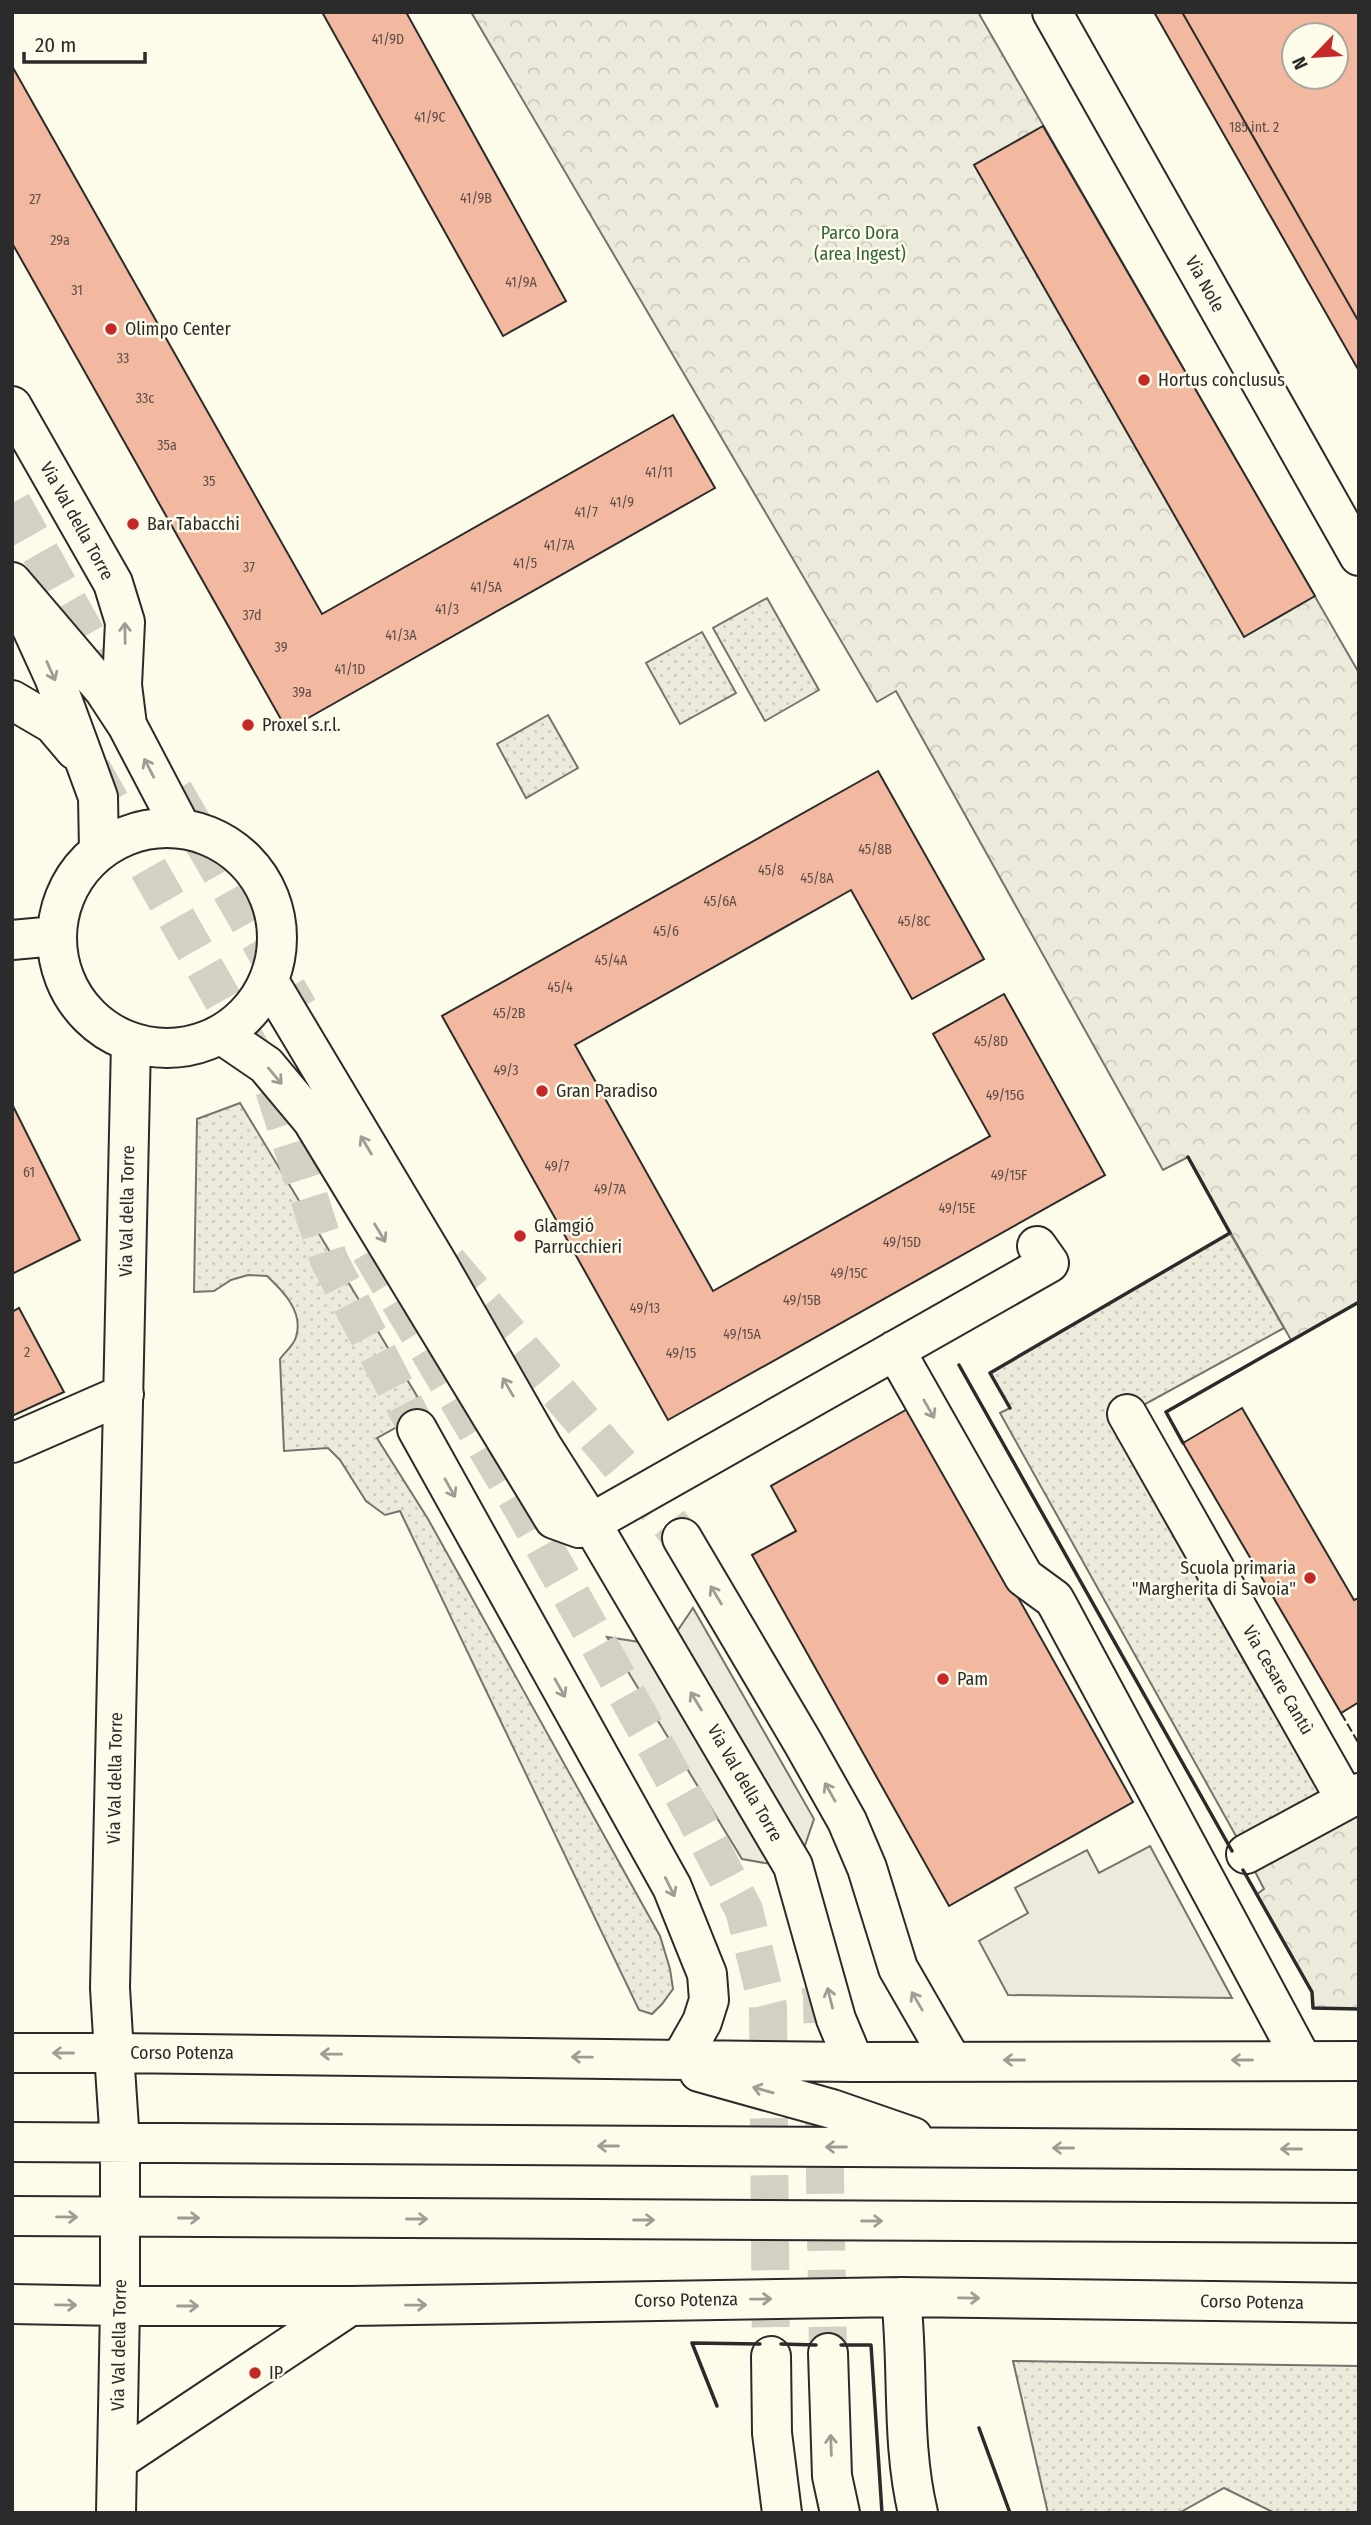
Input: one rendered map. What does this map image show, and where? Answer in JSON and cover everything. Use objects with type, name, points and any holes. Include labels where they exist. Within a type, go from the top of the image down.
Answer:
[{"type":"street","name":"Via Nole","points":[[1052,12],[1359,556]]},
{"type":"street","name":"Via Val della Torre","points":[[12,406],[113,583],[125,622],[122,685],[127,725]]},
{"type":"street","name":"Via Val della Torre","points":[[12,584],[104,690],[127,725],[181,828]]},
{"type":"street","name":"Via Val della Torre","points":[[12,584],[54,677],[98,797],[99,850]]},
{"type":"street","name":"Via Val della Torre","points":[[12,700],[53,724],[85,761]]},
{"type":"street","points":[[159,827],[181,828],[195,830],[227,844],[253,868],[271,898],[278,932],[270,983],[245,1017],[222,1035],[193,1046],[162,1049],[131,1043],[100,1026],[76,1002],[61,970],[56,936],[61,904],[76,874],[99,850],[128,834],[159,827]]},
{"type":"street","points":[[12,940],[56,936]]},
{"type":"street","name":"Via Val della Torre","points":[[270,983],[793,1866],[836,2020],[854,2062]]},
{"type":"street","points":[[222,1035],[266,1065],[312,1120],[554,1519],[579,1528],[591,1524],[1048,1263],[1037,1246]]},
{"type":"street","name":"Via Val della Torre","points":[[116,2513],[121,2217],[120,2143],[110,1974],[131,1043]]},
{"type":"street","points":[[895,1350],[1024,1577],[1054,1599],[1302,2060]]},
{"type":"street","points":[[12,1443],[124,1394]]},
{"type":"street","name":"Via Cesare Cantù","points":[[1127,1414],[1352,1796]]},
{"type":"street","points":[[418,1429],[672,1887],[707,1974],[709,2000],[702,2022],[665,2058],[945,2147]]},
{"type":"street","points":[[682,1538],[847,1821],[867,1868],[898,1968],[951,2060]]},
{"type":"street","points":[[1246,1854],[1352,1796]]},
{"type":"street","name":"Corso Potenza","points":[[12,2053],[854,2062],[1359,2061]]},
{"type":"street","points":[[12,2143],[1359,2150]]},
{"type":"street","points":[[12,2216],[1359,2223]]},
{"type":"street","points":[[901,2297],[906,2340],[906,2431],[918,2513]]},
{"type":"street","name":"Corso Potenza","points":[[12,2304],[350,2306],[901,2297],[1359,2303]]},
{"type":"street","points":[[117,2460],[350,2306]]},
{"type":"street","points":[[828,2353],[832,2476],[840,2513]]},
{"type":"street","points":[[771,2356],[772,2433],[782,2513]]},
{"type":"green space","name":"Parco Dora (area Ingest)","points":[[471,12],[978,12],[1359,673],[1359,1302],[1291,1340],[1188,1157],[1163,1170],[896,691],[877,702]]},
{"type":"green space","points":[[767,598],[819,690],[765,721],[713,628]]},
{"type":"green space","points":[[702,632],[736,693],[680,724],[646,663]]},
{"type":"green space","points":[[548,715],[578,768],[526,798],[497,744]]},
{"type":"green space","points":[[240,1103],[426,1411],[377,1438],[428,1519],[660,1936],[673,1989],[652,2014],[639,2010],[400,1511],[385,1515],[366,1501],[340,1460],[328,1448],[284,1451],[280,1359],[293,1343],[298,1328],[295,1311],[290,1303],[267,1276],[248,1275],[231,1280],[214,1291],[194,1292],[197,1119]]},
{"type":"green space","points":[[1230,1233],[1284,1328],[1127,1414],[1346,1800],[1246,1854],[1000,1413],[1010,1408],[990,1373]]},
{"type":"green space","points":[[1359,1793],[1359,2009],[1313,2008],[1312,1992],[1257,1894],[1264,1889],[1246,1854]]},
{"type":"green space","points":[[1013,2361],[1359,2366],[1359,2513],[1275,2513],[1224,2488],[1179,2513],[1048,2513]]},
{"type":"shaded area","points":[[693,1608],[814,1819],[802,1854],[676,1633]]},
{"type":"shaded area","points":[[607,1637],[646,1643],[776,1865],[742,1859]]},
{"type":"shaded area","points":[[1150,1846],[1232,1998],[1008,1995],[979,1941],[1028,1913],[1015,1888],[1087,1850],[1099,1873]]},
{"type":"building","points":[[322,12],[406,12],[566,301],[503,336]]},
{"type":"building","points":[[1154,12],[1182,12],[1359,322],[1359,371]]},
{"type":"building","points":[[1182,12],[1359,12],[1359,322]]},
{"type":"building","name":"Olimpo Center","points":[[12,66],[322,614],[673,415],[715,488],[287,730],[12,243]]},
{"type":"building","name":"Hortus conclusus","points":[[1043,126],[1315,596],[1244,637],[974,165]]},
{"type":"building","name":"Gran Paradiso","points":[[878,771],[984,959],[912,999],[851,890],[575,1045],[713,1291],[990,1136],[933,1034],[1004,994],[1105,1175],[668,1420],[442,1016]]},
{"type":"building","points":[[12,1104],[80,1240],[12,1274]]},
{"type":"building","points":[[19,1308],[64,1392],[12,1416],[12,1312]]},
{"type":"building","name":"Pam","points":[[911,1407],[1133,1802],[949,1906],[752,1555],[796,1531],[771,1486]]},
{"type":"building","points":[[1242,1408],[1354,1600],[1359,1598],[1359,1702],[1341,1713],[1183,1443]]},
{"type":"tunnel","points":[[12,503],[119,693]]},
{"type":"tunnel","points":[[92,769],[261,1067]]},
{"type":"tunnel","points":[[174,791],[299,1009]]},
{"type":"tunnel","points":[[274,1089],[329,1260],[417,1429]]},
{"type":"tunnel","points":[[370,1251],[523,1509],[693,1813],[744,1910],[768,2007],[771,2356]]},
{"type":"tunnel","points":[[448,1262],[682,1538]]},
{"type":"tunnel","points":[[820,1985],[828,2353]]},
{"type":"fence","points":[[1341,1713],[1359,1744]]},
{"type":"wall","points":[[1010,1408],[990,1373],[1230,1233],[1188,1157]]},
{"type":"wall","points":[[1183,1443],[1166,1412],[1359,1302]]},
{"type":"wall","points":[[959,1365],[1232,1851]]},
{"type":"wall","points":[[1243,1870],[1312,1992],[1313,2008],[1359,2009]]},
{"type":"wall","points":[[717,2406],[692,2343],[760,2344]]},
{"type":"wall","points":[[781,2344],[816,2345]]},
{"type":"wall","points":[[841,2345],[871,2345],[882,2513]]},
{"type":"wall","points":[[979,2428],[1010,2513]]},
{"type":"place","name":"Olimpo Center","points":[[111,329]]},
{"type":"place","name":"Hortus conclusus","points":[[1144,380]]},
{"type":"place","name":"Bar Tabacchi","points":[[133,524]]},
{"type":"place","name":"Proxel s.r.l.","points":[[248,725]]},
{"type":"place","name":"Gran Paradiso","points":[[542,1091]]},
{"type":"place","name":"Glamgió Parrucchieri","points":[[520,1236]]},
{"type":"place","name":"Scuola primaria \"Margherita di Savoia\"","points":[[1310,1578]]},
{"type":"place","name":"Pam","points":[[943,1679]]},
{"type":"place","name":"IP","points":[[255,2373]]}]
